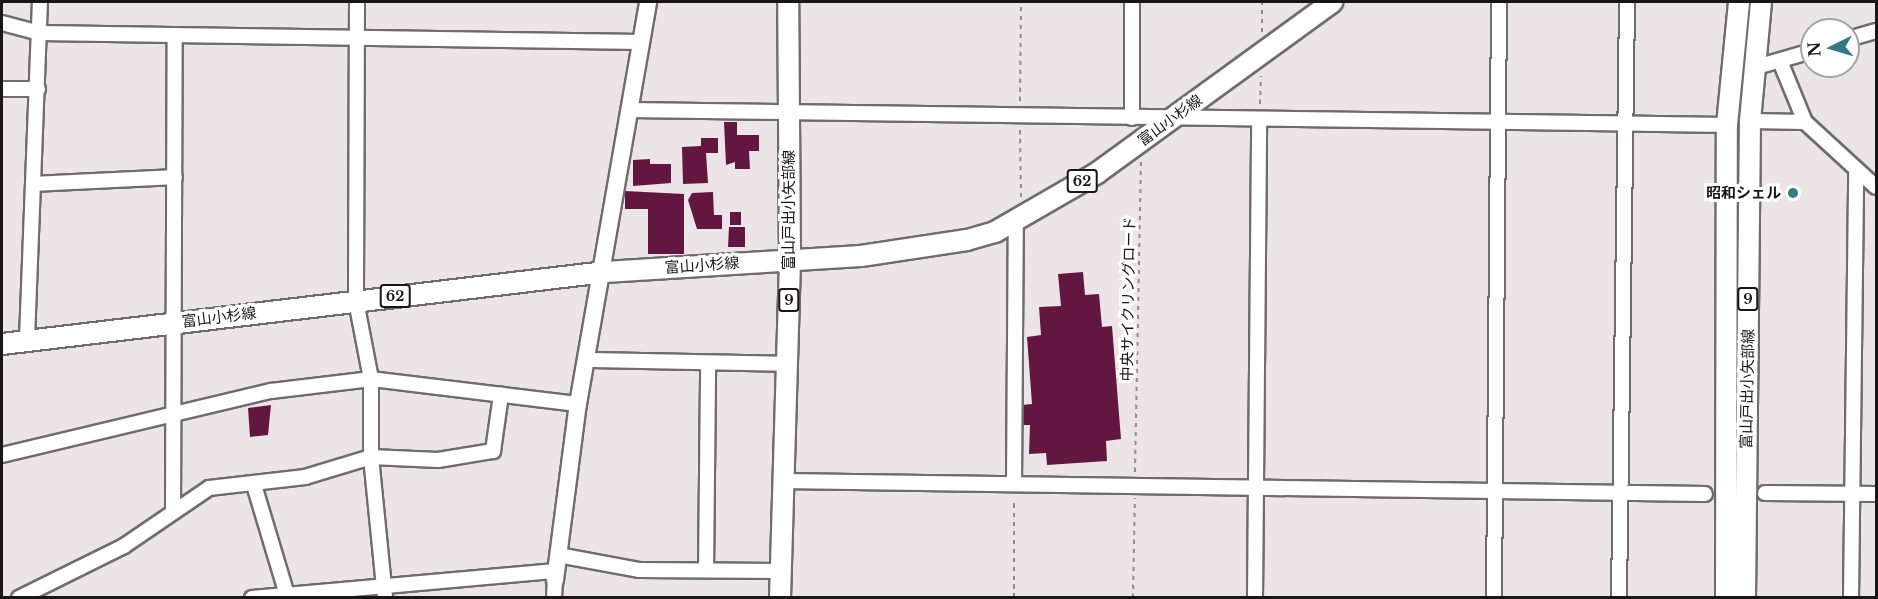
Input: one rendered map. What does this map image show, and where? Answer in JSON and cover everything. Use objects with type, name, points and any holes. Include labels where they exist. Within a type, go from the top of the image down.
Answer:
[{"type":"main road","name":"富山戸出小矢部線","points":[[780,597],[790,258],[788,2]]},
{"type":"main road","name":"富山小杉線","points":[[2,344],[27,339],[605,272],[927,250],[995,232],[1016,220],[1141,141],[1332,2]]},
{"type":"main road","name":"富山戸出小矢部線","points":[[1726,597],[1727,125],[1739,2]]},
{"type":"main road","name":"富山戸出小矢部線","points":[[1745,597],[1750,121],[1753,68],[1761,2]]},
{"type":"street","points":[[27,339],[40,2]]},
{"type":"street","points":[[357,2],[356,301],[371,379],[371,457],[384,593]]},
{"type":"street","points":[[554,597],[578,404],[605,272],[648,2]]},
{"type":"street","points":[[1132,2],[1132,118]]},
{"type":"street","points":[[1494,597],[1499,2]]},
{"type":"street","points":[[1619,597],[1626,2]]},
{"type":"street","points":[[2,23],[40,33],[642,42]]},
{"type":"street","points":[[1860,36],[1876,31]]},
{"type":"street","points":[[173,512],[175,35]]},
{"type":"street","points":[[1753,68],[1800,55]]},
{"type":"street","points":[[1780,61],[1805,122],[1876,187]]},
{"type":"street","points":[[2,89],[38,88]]},
{"type":"street","points":[[629,110],[1727,125]]},
{"type":"street","points":[[1255,597],[1259,119]]},
{"type":"street","points":[[1750,121],[1805,122]]},
{"type":"street","points":[[1851,597],[1856,170]]},
{"type":"street","points":[[34,184],[176,177]]},
{"type":"street","points":[[1014,484],[1016,220]]},
{"type":"street","points":[[586,360],[788,364]]},
{"type":"street","points":[[706,570],[708,363]]},
{"type":"street","points":[[2,455],[175,417],[271,391],[371,379],[578,404]]},
{"type":"street","points":[[19,597],[124,546],[209,488],[254,485],[371,457],[438,460],[493,451],[501,395]]},
{"type":"street","points":[[782,481],[1705,494]]},
{"type":"street","points":[[254,485],[287,595]]},
{"type":"street","points":[[1765,493],[1876,494]]},
{"type":"street","points":[[252,597],[384,593],[556,569],[780,571]]},
{"type":"path","name":"中央サイクリングロード","points":[[1133,597],[1141,141]]},
{"type":"path","points":[[1014,484],[1014,597]]},
{"type":"building","points":[[724,122],[737,122],[737,135],[759,135],[759,151],[749,151],[750,169],[735,169],[735,162],[726,165]]},
{"type":"building","points":[[701,138],[718,138],[718,153],[706,153],[708,183],[683,184],[682,147],[701,146]]},
{"type":"building","points":[[650,159],[650,164],[671,164],[671,183],[633,186],[633,160]]},
{"type":"building","points":[[625,191],[684,194],[684,254],[648,254],[648,209],[625,209]]},
{"type":"building","points":[[713,192],[714,215],[722,215],[722,229],[697,229],[688,200],[692,193]]},
{"type":"building","points":[[730,212],[741,212],[741,225],[730,225]]},
{"type":"building","points":[[729,227],[745,227],[745,247],[728,247]]},
{"type":"building","points":[[1083,272],[1085,295],[1099,294],[1102,327],[1112,326],[1121,439],[1106,441],[1107,461],[1047,465],[1046,453],[1029,454],[1030,425],[1023,425],[1022,405],[1032,404],[1027,337],[1041,335],[1039,307],[1061,306],[1058,274]]},
{"type":"building","points":[[271,405],[268,435],[250,437],[248,408]]},
{"type":"place","name":"昭和シェル","points":[[1793,193]]}]
